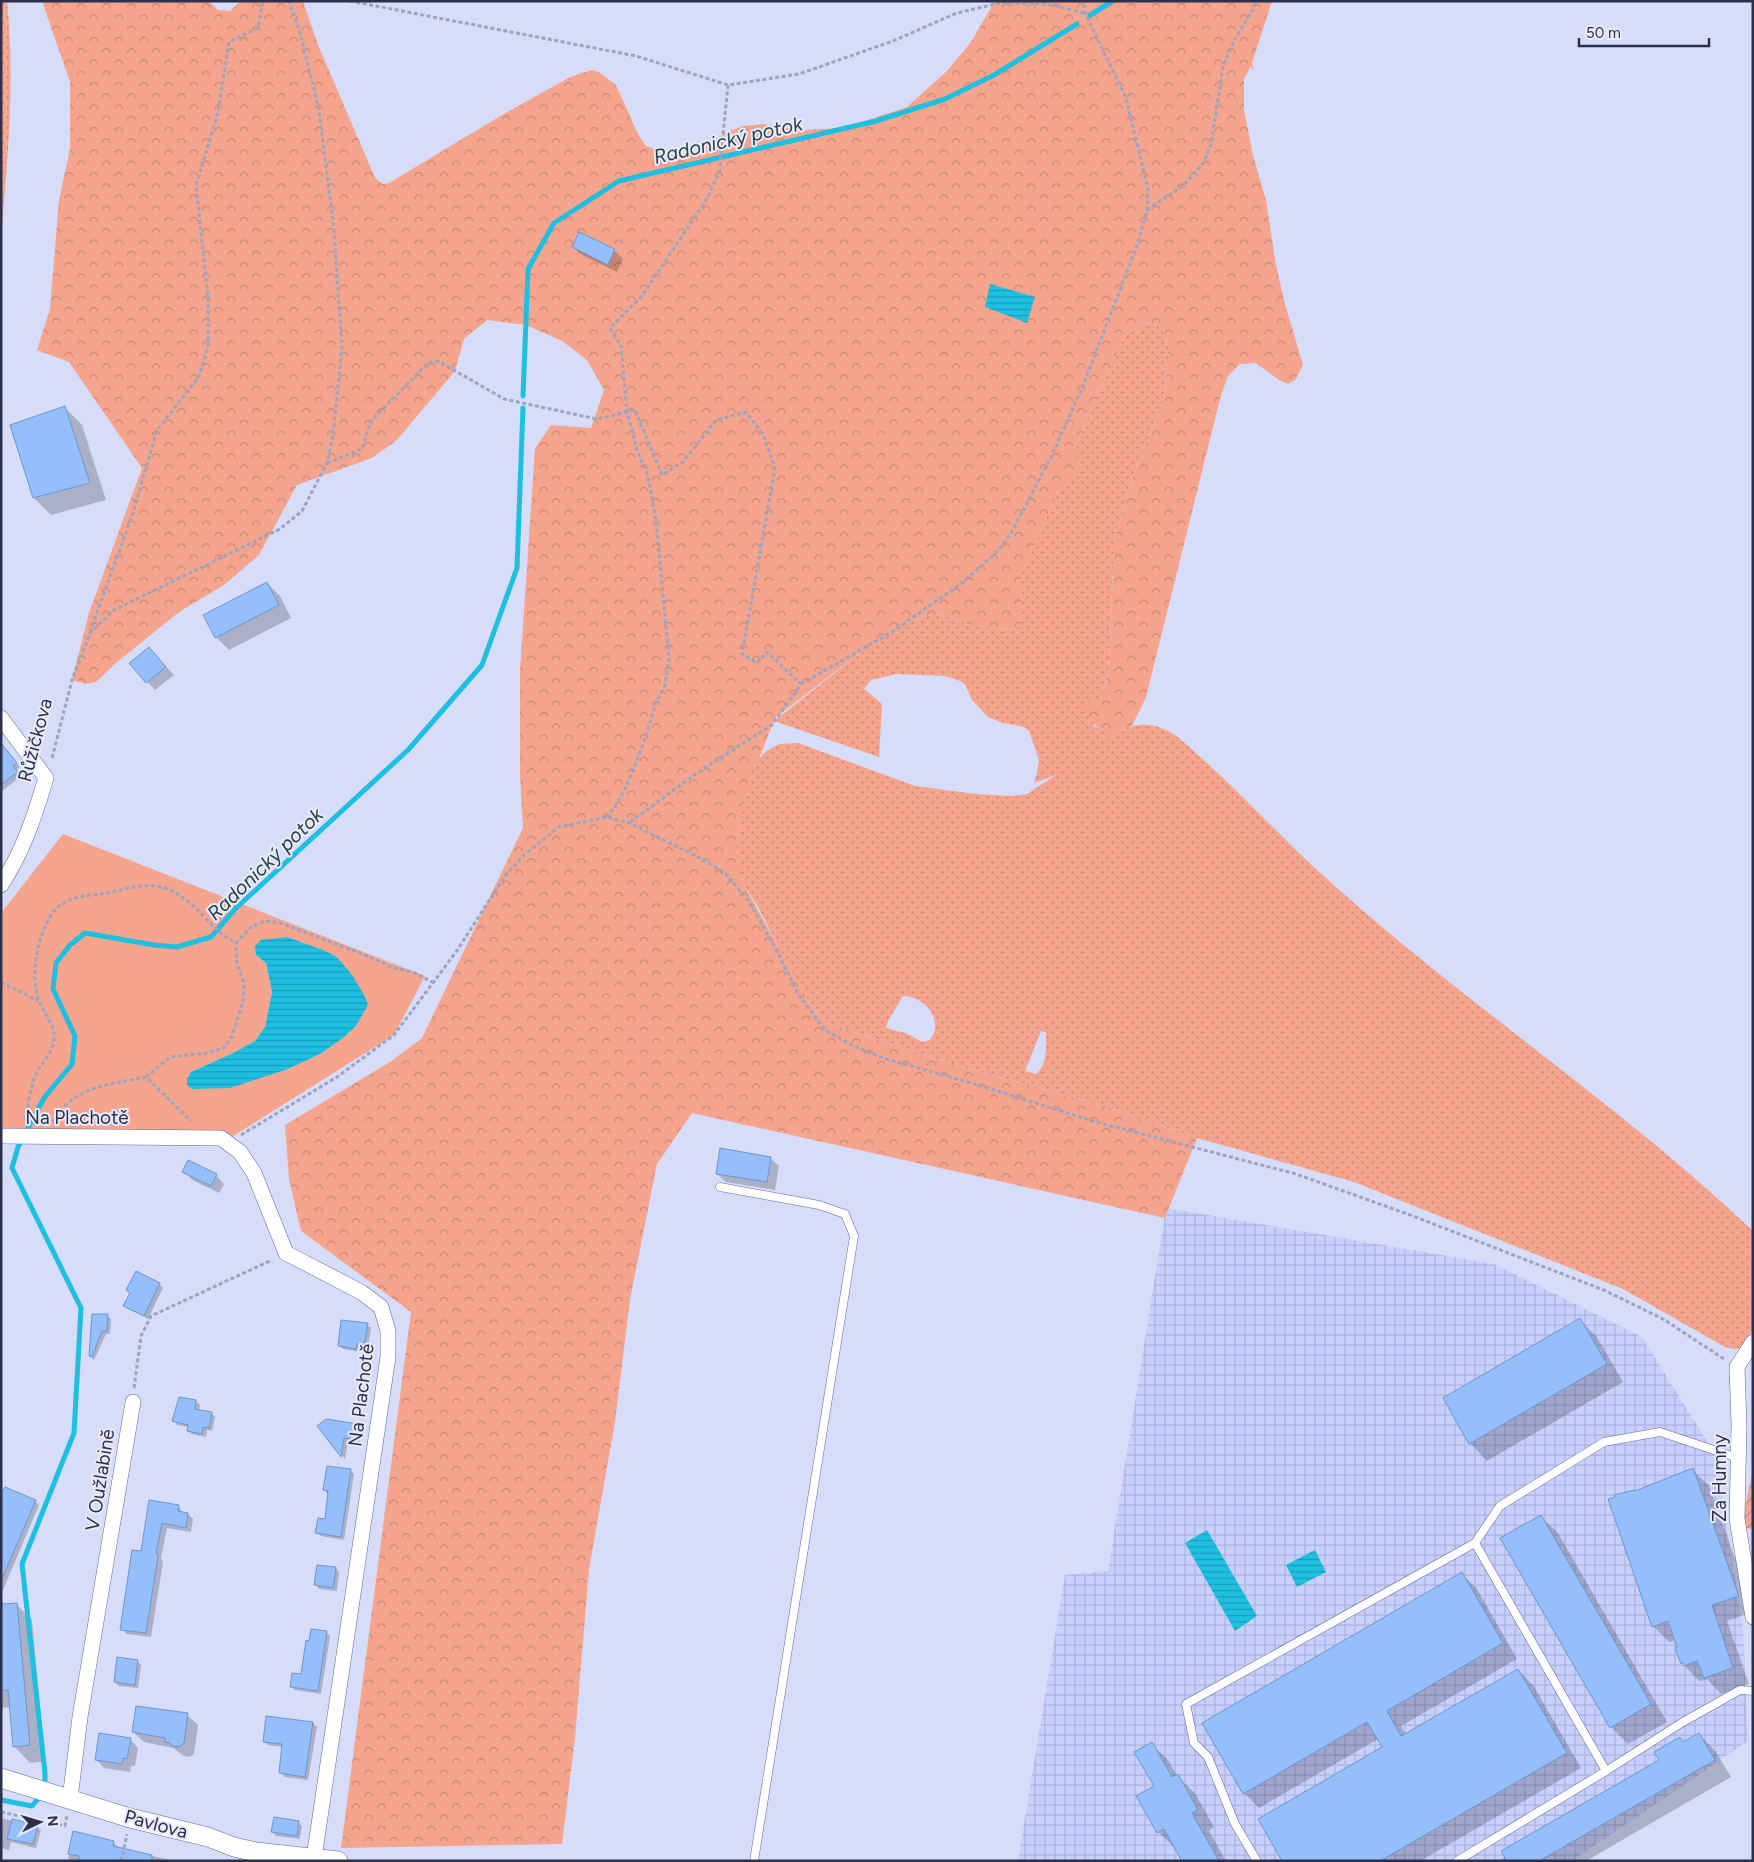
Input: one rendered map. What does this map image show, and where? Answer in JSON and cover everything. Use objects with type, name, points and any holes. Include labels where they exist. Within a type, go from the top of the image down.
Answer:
[{"type":"street","points":[[1,718],[46,778]]},
{"type":"street","name":"Růžičkova","points":[[1,885],[19,856],[46,778]]},
{"type":"street","name":"Na Plachotě","points":[[1,1136],[221,1138]]},
{"type":"street","points":[[221,1138],[240,1152],[254,1173],[286,1253]]},
{"type":"street","name":"Na Plachotě","points":[[286,1253],[360,1292],[381,1307],[388,1331],[388,1357],[306,1859]]},
{"type":"street","points":[[1737,1367],[1753,1342]]},
{"type":"street","name":"Za Humny","points":[[1737,1367],[1737,1519],[1753,1617]]},
{"type":"street","name":"V Oužlabině","points":[[63,1797],[80,1717],[133,1402]]},
{"type":"street","name":"Pavlova","points":[[1,1778],[130,1818],[208,1838],[234,1847],[306,1859],[338,1861]]},
{"type":"lane","points":[[720,1187],[819,1205],[844,1214],[854,1236],[754,1861]]},
{"type":"lane","points":[[1257,1861],[1235,1824],[1208,1757],[1194,1743],[1186,1704],[1475,1543],[1500,1506],[1604,1442],[1660,1432],[1738,1458]]},
{"type":"lane","points":[[1475,1543],[1606,1771]]},
{"type":"lane","points":[[1457,1861],[1683,1722],[1740,1690],[1753,1691]]},
{"type":"path","points":[[90,633],[133,514],[157,430],[199,377],[206,354],[208,346],[208,297],[196,185],[218,113],[229,42],[258,28],[263,1]]},
{"type":"path","name":"Růžičkova","points":[[46,778],[72,680],[90,633],[114,610],[280,529],[302,511],[327,463],[342,348],[334,230],[319,110],[300,32],[289,1]]},
{"type":"path","points":[[350,1],[636,56],[728,85],[799,74],[893,41],[957,13],[1000,3],[1046,4],[1084,13]]},
{"type":"path","points":[[629,823],[697,773],[772,725],[801,684],[892,632],[962,583],[997,552],[1011,534],[1053,453],[1078,396],[1136,248],[1147,211],[1148,190],[1126,98],[1084,13],[1083,1]]},
{"type":"path","points":[[1147,211],[1184,185],[1204,162],[1211,144],[1223,67],[1234,41],[1258,1]]},
{"type":"path","points":[[606,817],[615,807],[626,787],[644,742],[656,703],[665,686],[670,658],[656,521],[648,476],[637,450],[628,412],[620,346],[610,328],[642,296],[702,206],[719,175],[728,85]]},
{"type":"path","points":[[327,463],[362,449],[370,422],[428,364],[438,361],[504,399],[597,418],[636,410],[662,475],[683,462],[716,420],[746,412],[763,434],[775,468],[742,654],[757,663],[767,652],[801,684]]},
{"type":"path","points":[[221,1138],[240,1135],[336,1077],[394,1035],[456,952],[506,876],[525,854],[559,827],[606,817],[629,823],[702,859],[726,874],[750,903],[798,994],[825,1030],[852,1045],[882,1058],[975,1084],[1096,1122],[1296,1174],[1413,1216],[1606,1291],[1663,1319],[1737,1367]]},
{"type":"path","points":[[32,1137],[35,1076],[52,1050],[54,1038],[53,1027],[39,1001],[34,973],[36,957],[42,937],[48,921],[56,909],[70,901],[86,896],[116,892],[138,886],[154,885],[177,893],[189,901],[227,939],[236,943]]},
{"type":"path","points":[[32,1137],[70,1100],[80,1094],[93,1088],[146,1077],[170,1057],[207,1053],[224,1048],[232,1036],[243,1002],[244,984],[237,963],[236,943],[252,926],[266,921],[280,923],[391,966],[416,973],[432,982]]},
{"type":"path","points":[[1,982],[39,1001]]},
{"type":"path","points":[[146,1077],[191,1122],[199,1123]]},
{"type":"path","points":[[133,1402],[140,1336],[151,1316],[286,1253]]},
{"type":"path","points":[[1,1812],[65,1826],[63,1797]]},
{"type":"path","points":[[121,1861],[130,1818]]},
{"type":"shaded area","points":[[990,284],[1035,297],[1027,323],[985,307]]},
{"type":"shaded area","points":[[288,937],[335,956],[349,972],[359,986],[368,1005],[356,1026],[320,1054],[288,1069],[230,1088],[192,1089],[187,1085],[187,1079],[191,1072],[255,1041],[265,1027],[272,992],[266,963],[256,955],[255,946],[261,940]]},
{"type":"shaded area","points":[[1166,1208],[1494,1264],[1642,1337],[1716,1456],[1743,1629],[1748,1741],[1572,1861],[1018,1861],[1065,1575],[1108,1571]]},
{"type":"shaded area","points":[[1207,1530],[1257,1616],[1235,1631],[1185,1543]]},
{"type":"shaded area","points":[[1315,1550],[1326,1572],[1297,1587],[1286,1565]]},
{"type":"green space","points":[[1,1],[7,1],[10,89],[8,148],[1,235]]},
{"type":"green space","points":[[42,1],[209,1],[218,10],[230,11],[240,1],[303,1],[318,45],[373,173],[376,179],[383,184],[389,183],[502,115],[570,77],[591,70],[599,72],[616,85],[638,134],[646,146],[672,155],[695,152],[727,132],[743,126],[764,124],[804,130],[839,128],[907,107],[947,71],[971,42],[995,1],[1272,1],[1252,63],[1254,71],[1251,66],[1244,79],[1244,110],[1253,155],[1266,200],[1276,265],[1285,304],[1303,365],[1295,380],[1288,384],[1279,380],[1256,363],[1240,364],[1228,376],[1221,395],[1146,697],[1132,726],[1120,730],[1105,739],[1105,732],[1091,721],[1086,705],[1091,701],[1101,698],[1109,671],[1114,541],[1133,476],[1164,400],[1168,342],[1161,327],[1147,323],[1125,335],[1075,447],[1081,467],[1077,478],[1068,481],[1060,487],[1021,574],[1022,622],[1014,630],[975,626],[939,614],[923,617],[902,625],[869,646],[775,718],[755,765],[743,810],[738,839],[740,869],[744,885],[809,1002],[827,1023],[956,1065],[1095,1103],[1197,1138],[1165,1218],[692,1113],[657,1164],[630,1299],[615,1422],[589,1569],[575,1738],[562,1844],[341,1848],[411,1312],[301,1231],[289,1179],[285,1125],[390,1062],[422,1038],[523,828],[520,775],[520,670],[535,448],[551,425],[591,428],[604,390],[587,360],[562,341],[526,325],[487,320],[464,339],[455,371],[397,440],[372,458],[297,485],[259,555],[224,585],[179,612],[116,663],[96,682],[86,684],[72,680],[89,613],[142,468],[69,362],[37,350],[50,309],[59,200],[70,149],[70,82]]},
{"type":"green space","points":[[1147,323],[1161,327],[1168,342],[1168,362],[1164,400],[1133,476],[1114,541],[1109,671],[1101,698],[1091,701],[1094,726],[1105,732],[1105,738],[1125,728],[1139,725],[1154,726],[1172,733],[1228,783],[1316,869],[1369,916],[1701,1183],[1753,1231],[1753,1329],[1741,1348],[1725,1347],[1623,1289],[1354,1182],[1197,1138],[1095,1103],[956,1065],[827,1023],[809,1002],[789,968],[758,907],[744,885],[739,868],[737,847],[741,814],[755,764],[764,753],[780,744],[798,743],[915,786],[975,794],[1012,796],[1027,794],[1056,775],[1034,783],[1039,760],[1029,731],[1024,727],[1003,723],[988,717],[972,700],[965,684],[945,676],[897,674],[871,680],[864,689],[882,704],[879,757],[774,721],[869,646],[902,625],[923,617],[939,614],[975,626],[1014,630],[1022,622],[1021,574],[1060,487],[1081,467],[1075,447],[1125,335]],"holes":[[[903,996],[919,1000],[930,1011],[935,1025],[934,1033],[930,1040],[923,1042],[905,1033],[886,1028],[888,1021]],[[1041,1031],[1046,1032],[1046,1055],[1043,1065],[1036,1074],[1025,1071]]]},
{"type":"green space","points":[[63,834],[425,976],[394,1035],[219,1145],[1,1131],[1,913]],"holes":[[[288,937],[334,955],[367,1005],[356,1026],[343,1038],[320,1054],[288,1069],[191,1072],[255,1041],[265,1027],[272,992],[266,963],[256,955]]]},
{"type":"green space","points":[[1753,1468],[1753,1529],[1745,1528],[1743,1518]]},
{"type":"building","points":[[579,232],[615,249],[608,265],[572,247]]},
{"type":"building","points":[[65,406],[90,483],[33,498],[10,425]]},
{"type":"building","points":[[267,582],[279,605],[215,638],[203,615]]},
{"type":"building","points":[[149,647],[166,667],[146,683],[129,663]]},
{"type":"building","points":[[1,743],[17,763],[13,766],[18,772],[1,785]]},
{"type":"building","points":[[720,1148],[771,1157],[767,1182],[716,1174]]},
{"type":"building","points":[[188,1160],[217,1174],[211,1186],[182,1172]]},
{"type":"building","points":[[136,1271],[160,1283],[144,1316],[123,1306],[130,1293],[126,1290]]},
{"type":"building","points":[[92,1314],[108,1314],[107,1331],[102,1331],[92,1357],[89,1356]]},
{"type":"building","points":[[1580,1318],[1607,1364],[1469,1444],[1443,1398]]},
{"type":"building","points":[[341,1320],[368,1323],[364,1345],[357,1344],[356,1349],[338,1346]]},
{"type":"building","points":[[179,1397],[196,1400],[195,1409],[212,1412],[209,1428],[203,1427],[202,1434],[187,1431],[188,1425],[172,1421]]},
{"type":"building","points":[[326,1419],[358,1424],[356,1440],[344,1438],[341,1457],[317,1426]]},
{"type":"building","points":[[327,1466],[351,1469],[341,1537],[315,1533],[318,1518],[325,1519],[328,1491],[323,1490]]},
{"type":"building","points":[[1693,1468],[1739,1596],[1712,1605],[1733,1668],[1704,1678],[1697,1661],[1684,1666],[1683,1663],[1681,1664],[1668,1621],[1652,1627],[1608,1499],[1615,1497],[1614,1495],[1635,1491]]},
{"type":"building","points":[[5,1487],[36,1500],[1,1581],[1,1494]]},
{"type":"building","points":[[149,1500],[179,1505],[178,1511],[188,1513],[186,1528],[162,1523],[146,1633],[120,1630],[132,1550],[141,1551]]},
{"type":"building","points":[[1541,1515],[1651,1704],[1610,1728],[1500,1538]]},
{"type":"building","points":[[317,1565],[336,1567],[333,1588],[314,1585]]},
{"type":"building","points":[[1462,1572],[1503,1643],[1387,1711],[1401,1736],[1518,1669],[1567,1753],[1380,1861],[1282,1861],[1258,1819],[1382,1747],[1367,1722],[1243,1794],[1202,1723]]},
{"type":"building","points":[[17,1603],[30,1745],[13,1747],[8,1690],[1,1691],[1,1604]]},
{"type":"building","points":[[311,1629],[327,1631],[318,1691],[290,1687],[292,1673],[301,1674],[306,1640],[309,1641]]},
{"type":"building","points":[[117,1657],[138,1660],[135,1685],[114,1682]]},
{"type":"building","points":[[136,1706],[188,1713],[184,1743],[179,1747],[172,1746],[170,1743],[165,1742],[165,1738],[132,1732]]},
{"type":"building","points":[[266,1716],[313,1722],[305,1777],[279,1773],[282,1744],[263,1742]]},
{"type":"building","points":[[99,1733],[131,1738],[127,1759],[123,1758],[122,1764],[95,1760]]},
{"type":"building","points":[[1699,1733],[1715,1760],[1539,1861],[1507,1861],[1501,1851],[1659,1760],[1654,1752],[1680,1737],[1683,1742]]},
{"type":"building","points":[[1152,1742],[1172,1777],[1178,1774],[1198,1810],[1192,1813],[1219,1861],[1182,1861],[1164,1829],[1157,1833],[1136,1796],[1154,1786],[1134,1752]]},
{"type":"building","points":[[274,1817],[299,1821],[297,1836],[271,1832]]},
{"type":"building","points":[[12,1819],[38,1825],[33,1844],[7,1839]]},
{"type":"building","points":[[73,1831],[114,1841],[113,1846],[152,1855],[152,1861],[78,1861],[79,1856],[68,1854]]},
{"type":"waterway","name":"Radonický potok","points":[[1090,15],[1113,1]]},
{"type":"waterway","name":"Radonický potok","points":[[523,396],[528,269],[554,223],[619,181],[876,121],[945,99],[994,75],[1077,24]]},
{"type":"waterway","name":"Radonický potok","points":[[1,1800],[32,1806],[45,1790],[45,1773],[22,1564],[74,1433],[81,1308],[12,1168],[18,1147],[44,1098],[72,1064],[75,1036],[53,989],[56,963],[70,945],[85,933],[177,947],[211,937],[235,909],[408,750],[482,665],[517,568],[523,408]]}]
